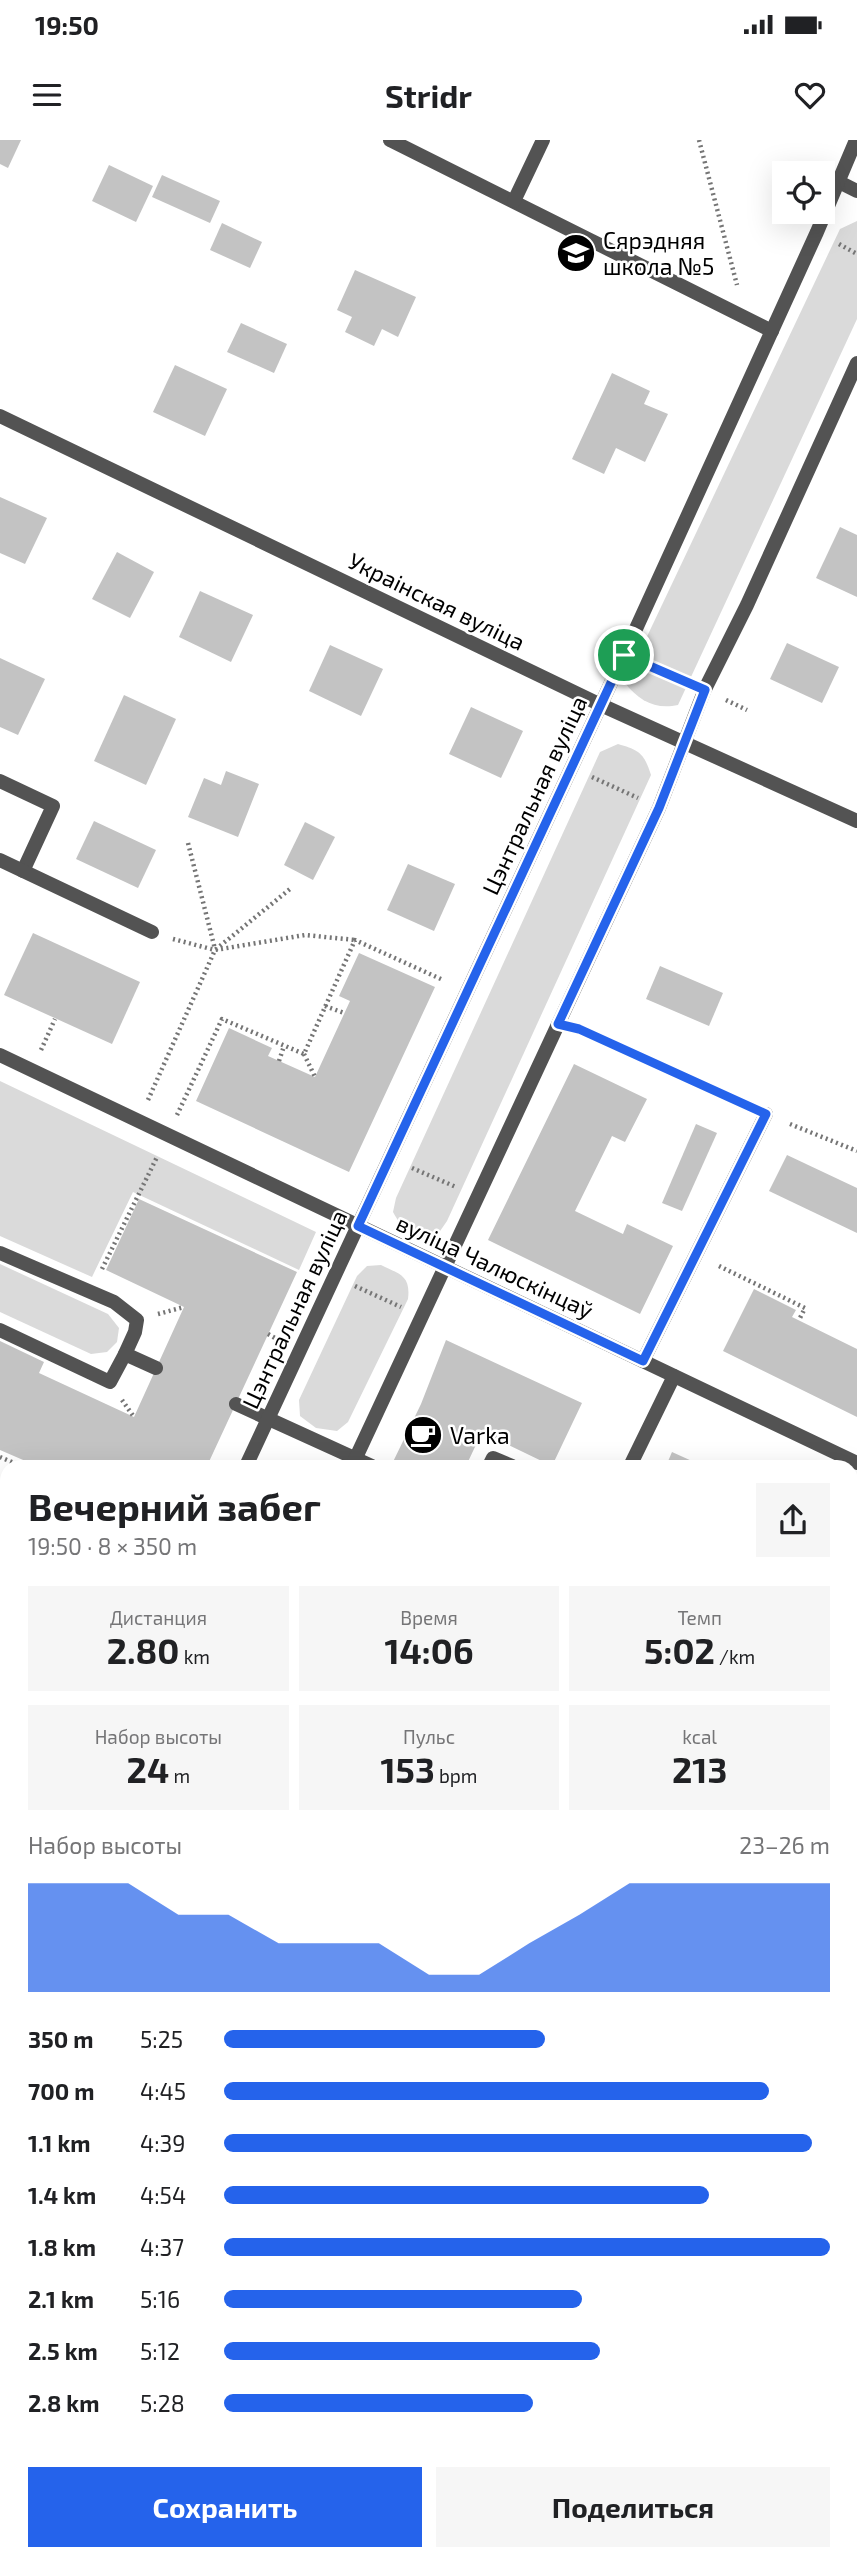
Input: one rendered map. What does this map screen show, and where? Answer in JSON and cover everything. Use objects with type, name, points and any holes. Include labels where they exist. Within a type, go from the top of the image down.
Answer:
[{"type":"street","points":[[390,140],[772,331]]},
{"type":"street","points":[[514,201],[543,140]]},
{"type":"street","name":"Цэнтральная вуліца","points":[[249,1460],[624,655],[856,140]]},
{"type":"street","points":[[839,182],[857,191]]},
{"type":"street","points":[[355,1460],[659,808],[705,690],[857,363]]},
{"type":"street","name":"Украінская вуліца","points":[[0,416],[601,705],[857,821]]},
{"type":"street","points":[[0,781],[53,806],[23,871]]},
{"type":"street","points":[[0,860],[152,932]]},
{"type":"street","name":"вуліца Чалюскінцаў","points":[[0,1055],[851,1460]]},
{"type":"street","points":[[643,1361],[766,1114]]},
{"type":"street","points":[[0,1252],[92,1292],[130,1313],[137,1320],[135,1332],[110,1382],[0,1331]]},
{"type":"street","points":[[125,1354],[156,1368]]},
{"type":"street","points":[[633,1460],[674,1376]]},
{"type":"street","points":[[236,1404],[348,1460]]},
{"type":"path","points":[[699,140],[741,300],[752,320]]},
{"type":"path","points":[[624,655],[747,710]]},
{"type":"path","points":[[572,767],[659,808]]},
{"type":"path","points":[[188,843],[215,950]]},
{"type":"path","points":[[138,1121],[215,950],[290,889]]},
{"type":"path","points":[[152,932],[215,950],[305,935],[355,940],[443,980]]},
{"type":"path","points":[[304,1054],[355,940]]},
{"type":"path","points":[[325,1006],[344,1013]]},
{"type":"path","points":[[115,1242],[222,1018],[304,1054],[314,1077]]},
{"type":"path","points":[[558,1024],[579,1029],[766,1114],[857,1151]]},
{"type":"path","points":[[279,1061],[284,1046]]},
{"type":"path","points":[[389,1158],[478,1196]]},
{"type":"path","points":[[696,1255],[805,1308],[799,1320]]},
{"type":"path","points":[[334,1276],[422,1317]]},
{"type":"path","points":[[268,1334],[275,1338]]},
{"type":"shaded area","points":[[857,221],[857,319],[678,705],[649,703],[636,695],[625,683],[840,229]]},
{"type":"shaded area","points":[[618,744],[640,754],[651,775],[447,1221],[438,1234],[422,1235],[411,1232],[401,1225],[393,1212],[396,1198],[600,752]]},
{"type":"shaded area","points":[[0,1081],[316,1232],[299,1270],[133,1192],[92,1277],[0,1236]]},
{"type":"shaded area","points":[[0,1264],[108,1314],[119,1328],[117,1342],[107,1352],[91,1354],[0,1312]]},
{"type":"shaded area","points":[[381,1265],[406,1280],[408,1299],[348,1422],[337,1431],[316,1428],[300,1416],[299,1400],[357,1276],[367,1266]]},
{"type":"building","points":[[0,140],[21,140],[8,168],[0,164]]},
{"type":"building","points":[[109,165],[153,186],[136,222],[92,201]]},
{"type":"building","points":[[162,175],[220,201],[210,223],[152,197]]},
{"type":"building","points":[[222,223],[262,242],[250,268],[210,250]]},
{"type":"building","points":[[355,270],[416,297],[398,337],[382,329],[374,346],[345,332],[352,317],[337,310]]},
{"type":"building","points":[[241,323],[287,344],[274,373],[227,352]]},
{"type":"building","points":[[175,365],[227,389],[205,436],[153,412]]},
{"type":"building","points":[[612,373],[650,391],[644,404],[668,414],[645,462],[616,448],[604,474],[572,459]]},
{"type":"building","points":[[0,497],[47,518],[25,564],[0,553]]},
{"type":"building","points":[[840,527],[857,535],[857,597],[816,578]]},
{"type":"building","points":[[117,552],[154,572],[130,618],[92,599]]},
{"type":"building","points":[[200,591],[253,615],[231,662],[179,637]]},
{"type":"building","points":[[787,643],[839,667],[822,703],[770,679]]},
{"type":"building","points":[[330,645],[383,669],[361,716],[309,691]]},
{"type":"building","points":[[0,658],[45,679],[18,735],[0,727]]},
{"type":"building","points":[[124,695],[176,719],[146,785],[94,761]]},
{"type":"building","points":[[471,707],[523,731],[501,778],[449,754]]},
{"type":"building","points":[[226,771],[259,784],[238,837],[188,817],[204,778],[221,785]]},
{"type":"building","points":[[94,821],[156,850],[138,888],[76,859]]},
{"type":"building","points":[[305,822],[335,837],[313,880],[284,865]]},
{"type":"building","points":[[408,864],[455,884],[434,931],[387,910]]},
{"type":"building","points":[[33,933],[140,982],[112,1044],[4,995]]},
{"type":"building","points":[[359,953],[435,987],[349,1172],[196,1101],[229,1028],[272,1048],[268,1056],[315,1077],[350,1001],[339,996]]},
{"type":"building","points":[[660,966],[723,993],[709,1026],[646,999]]},
{"type":"building","points":[[574,1064],[647,1099],[625,1142],[612,1136],[575,1211],[623,1234],[627,1224],[673,1246],[640,1314],[488,1240]]},
{"type":"building","points":[[696,1124],[717,1133],[682,1211],[662,1203]]},
{"type":"building","points":[[787,1155],[857,1188],[857,1233],[769,1191]]},
{"type":"building","points":[[139,1199],[297,1272],[210,1460],[23,1460],[0,1450],[0,1341],[44,1362],[39,1373],[134,1417],[184,1307],[106,1270]]},
{"type":"building","points":[[754,1289],[796,1310],[792,1317],[857,1349],[857,1417],[723,1351]]},
{"type":"building","points":[[446,1340],[582,1403],[555,1460],[540,1460],[482,1432],[469,1460],[394,1460],[421,1404]]},
{"type":"building","points":[[672,1452],[690,1460],[669,1460]]},
{"type":"place","name":"Сярэдняя школа №5","points":[[576,253]]},
{"type":"place","name":"Varka","points":[[423,1435]]},
{"type":"route","points":[[624,655],[705,690],[659,808],[558,1024],[579,1029],[766,1114],[643,1361],[358,1226],[624,655]]}]
